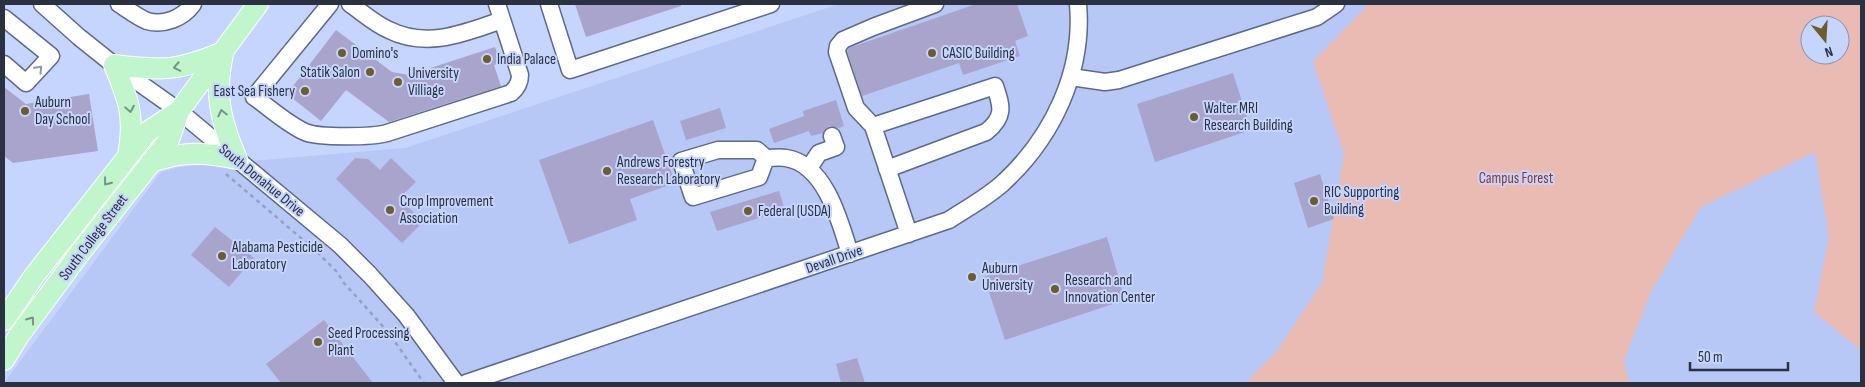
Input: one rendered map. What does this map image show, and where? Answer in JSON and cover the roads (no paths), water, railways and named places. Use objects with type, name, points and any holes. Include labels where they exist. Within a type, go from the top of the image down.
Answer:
[{"type":"main road","name":"South College Street","points":[[4,360],[18,337],[80,253],[169,140],[179,112],[258,4]]},
{"type":"main road","points":[[128,155],[132,128],[130,104],[114,65],[156,70],[172,69],[223,52],[219,85],[220,105],[229,140],[230,166]]},
{"type":"main road","name":"South College Street","points":[[4,320],[34,276],[147,132],[179,112]]},
{"type":"main road","points":[[151,162],[194,153],[210,154],[230,166]]},
{"type":"street","name":"South Donahue Drive","points":[[42,4],[114,65],[179,112],[230,166],[316,224],[363,268],[412,323],[456,383]]},
{"type":"street","points":[[119,4],[148,21],[166,22],[178,18],[193,4]]},
{"type":"street","points":[[330,4],[254,97],[310,134],[380,135],[511,93],[519,84],[520,75],[497,4]]},
{"type":"street","points":[[350,4],[389,31],[414,38],[432,40],[447,38],[502,20]]},
{"type":"street","points":[[549,4],[570,70],[771,4]]},
{"type":"street","points":[[909,234],[873,126],[856,108],[837,52],[838,46],[844,40],[935,4]]},
{"type":"street","name":"Devall Drive","points":[[466,383],[949,220],[1004,182],[1041,141],[1061,103],[1071,77],[1077,44],[1078,4]]},
{"type":"street","points":[[1071,77],[1105,82],[1119,80],[1317,17],[1336,4]]},
{"type":"street","points":[[4,18],[50,56],[26,83],[4,64]]},
{"type":"street","points":[[873,126],[995,86],[1000,102],[1000,114],[995,125],[986,132],[887,169]]},
{"type":"street","points":[[809,168],[819,153],[836,147],[832,136]]},
{"type":"street","points":[[766,158],[759,177],[694,197],[681,161],[718,150],[758,150],[766,158],[786,158],[809,168],[826,190],[850,254]]},
{"type":"place","name":"Domino's","points":[[342,53]]},
{"type":"place","name":"CASIC Building","points":[[932,53]]},
{"type":"place","name":"India Palace","points":[[487,59]]},
{"type":"place","name":"Statik Salon","points":[[370,72]]},
{"type":"place","name":"University Villiage","points":[[398,82]]},
{"type":"place","name":"East Sea Fishery","points":[[305,91]]},
{"type":"place","name":"Auburn Day School","points":[[25,111]]},
{"type":"place","name":"Walter MRI Research Building","points":[[1194,117]]},
{"type":"place","name":"Andrews Forestry Research Laboratory","points":[[607,171]]},
{"type":"place","name":"RIC Supporting Building","points":[[1314,201]]},
{"type":"place","name":"Crop Improvement Association","points":[[390,210]]},
{"type":"place","name":"Federal (USDA)","points":[[748,211]]},
{"type":"place","name":"Alabama Pesticide Laboratory","points":[[222,256]]},
{"type":"place","name":"Auburn University","points":[[972,277]]},
{"type":"place","name":"Research and Innovation Center","points":[[1055,289]]},
{"type":"place","name":"Seed Processing Plant","points":[[318,342]]},
{"type":"park label","name":"Campus Forest","points":[[1516,178]]}]
